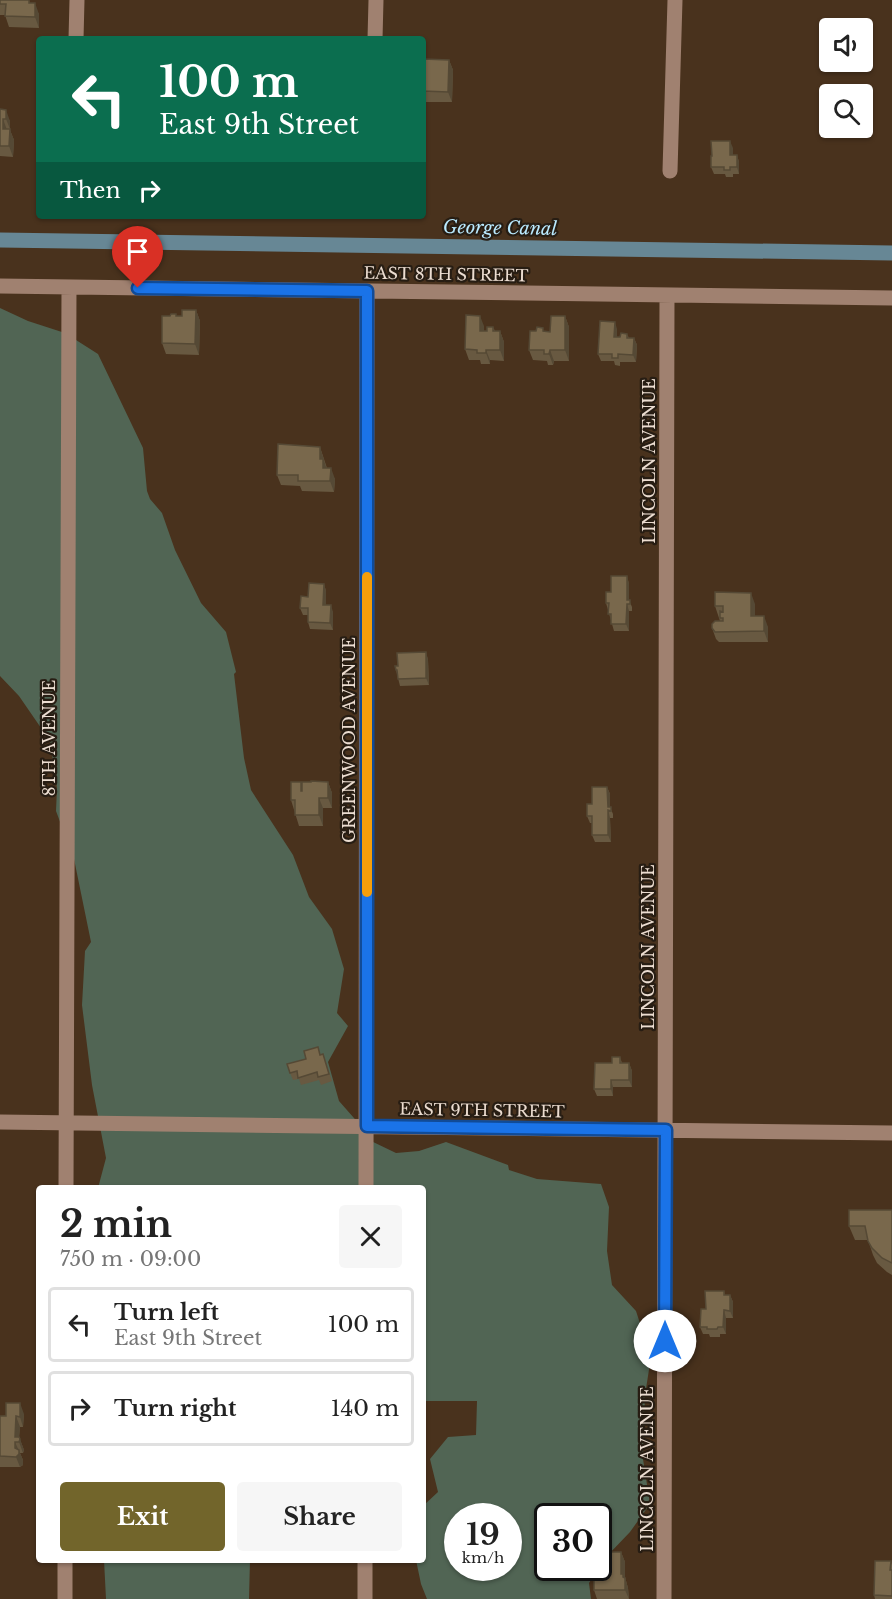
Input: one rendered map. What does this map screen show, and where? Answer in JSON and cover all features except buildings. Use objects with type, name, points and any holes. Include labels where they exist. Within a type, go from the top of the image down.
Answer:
[{"type":"street","points":[[76,0],[76,36]]},
{"type":"street","points":[[375,36],[376,0]]},
{"type":"street","points":[[670,171],[675,0]]},
{"type":"street","name":"EAST 8TH STREET","points":[[0,286],[892,298]]},
{"type":"street","name":"8TH AVENUE","points":[[66,1185],[69,287]]},
{"type":"street","name":"GREENWOOD AVENUE","points":[[366,1185],[367,291]]},
{"type":"street","name":"LINCOLN AVENUE","points":[[664,1599],[667,295]]},
{"type":"street","name":"EAST 9TH STREET","points":[[0,1122],[892,1133]]},
{"type":"street","points":[[65,1563],[65,1599]]},
{"type":"street","points":[[365,1563],[365,1599]]},
{"type":"green space","points":[[0,308],[28,321],[65,333],[98,354],[143,448],[147,491],[150,499],[162,513],[175,550],[201,603],[226,632],[236,672],[234,674],[244,758],[251,790],[293,855],[309,897],[332,929],[344,969],[337,1013],[348,1026],[328,1062],[339,1101],[361,1126],[369,1140],[396,1153],[419,1151],[446,1142],[508,1165],[509,1170],[537,1179],[601,1184],[609,1207],[607,1251],[612,1285],[636,1311],[651,1357],[645,1395],[643,1459],[650,1504],[630,1532],[612,1551],[612,1503],[534,1503],[534,1581],[590,1581],[591,1599],[427,1599],[421,1584],[417,1563],[426,1563],[426,1503],[438,1492],[430,1459],[448,1437],[476,1435],[477,1401],[426,1401],[426,1185],[99,1185],[106,1158],[92,1085],[82,1005],[85,951],[91,942],[74,859],[56,811],[57,788],[50,741],[19,696],[0,676]]},
{"type":"green space","points":[[104,1563],[250,1563],[249,1599],[106,1599]]},
{"type":"waterway","name":"George Canal","points":[[0,240],[892,253]]},
{"type":"slow traffic","points":[[367,577],[367,892]]},
{"type":"route","points":[[138,288],[367,291],[367,1126],[666,1130],[665,1341]]}]
